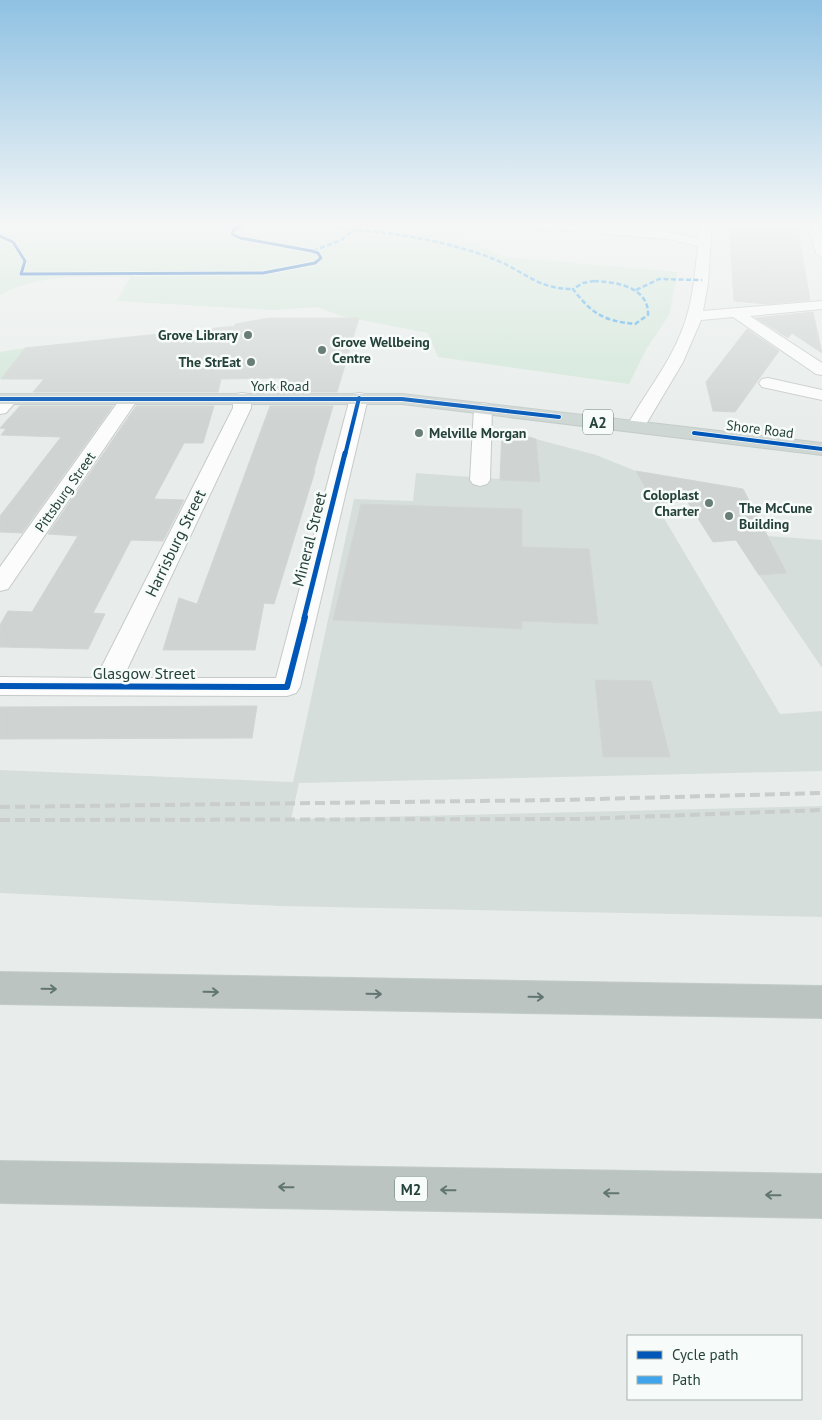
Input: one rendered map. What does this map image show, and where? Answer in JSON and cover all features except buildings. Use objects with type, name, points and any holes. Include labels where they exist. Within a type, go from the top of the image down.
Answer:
[{"type":"highway","points":[[0,988],[822,1002]]},
{"type":"highway","name":"M2","points":[[0,1182],[822,1196]]},
{"type":"main road","name":"York Road","points":[[3,402],[242,398],[415,399],[636,426]]},
{"type":"main road","name":"Shore Road","points":[[636,426],[822,449]]},
{"type":"street","points":[[636,426],[686,342],[700,290]]},
{"type":"street","points":[[694,316],[738,314],[822,305]]},
{"type":"street","points":[[738,314],[822,370]]},
{"type":"street","points":[[768,383],[822,395]]},
{"type":"street","name":"Harrisburg Street","points":[[105,686],[242,408],[242,398]]},
{"type":"street","name":"Mineral Street","points":[[287,687],[359,398]]},
{"type":"street","name":"Pittsburg Street","points":[[0,584],[129,399]]},
{"type":"street","points":[[480,480],[483,408]]},
{"type":"street","name":"Glasgow Street","points":[[0,686],[287,687]]},
{"type":"shaded area","points":[[536,439],[596,455],[636,471],[780,714],[822,711],[822,771],[299,783],[291,819],[822,806],[822,917],[280,906],[0,893],[0,770],[293,782],[354,499],[413,501],[416,473],[540,482]]},
{"type":"shaded area","points":[[768,536],[822,540],[822,668],[759,575],[787,572]]},
{"type":"green space","points":[[0,290],[10,290],[0,295]]},
{"type":"green space","points":[[123,290],[674,290],[669,315],[647,348],[629,384],[438,357],[428,333],[341,316],[317,307],[274,310],[117,301]]},
{"type":"green space","points":[[25,348],[1,379],[0,379],[0,352]]},
{"type":"railway","points":[[0,807],[558,800],[822,793]]},
{"type":"railway","points":[[0,820],[580,819],[822,810]]},
{"type":"marked path","points":[[574,290],[586,305],[599,316],[614,321],[635,324],[648,315],[648,306],[645,298],[635,290]]},
{"type":"cycle path","points":[[0,686],[287,687],[359,398]]},
{"type":"cycle path","points":[[0,399],[402,399],[559,417]]},
{"type":"cycle path","points":[[694,433],[822,449]]},
{"type":"place","name":"Grove Library","points":[[248,335]]},
{"type":"place","name":"Grove Wellbeing Centre","points":[[322,350]]},
{"type":"place","name":"The StrEat","points":[[251,362]]},
{"type":"place","name":"Melville Morgan","points":[[419,433]]},
{"type":"place","name":"Coloplast Charter","points":[[709,503]]},
{"type":"place","name":"The McCune Building","points":[[729,516]]}]
